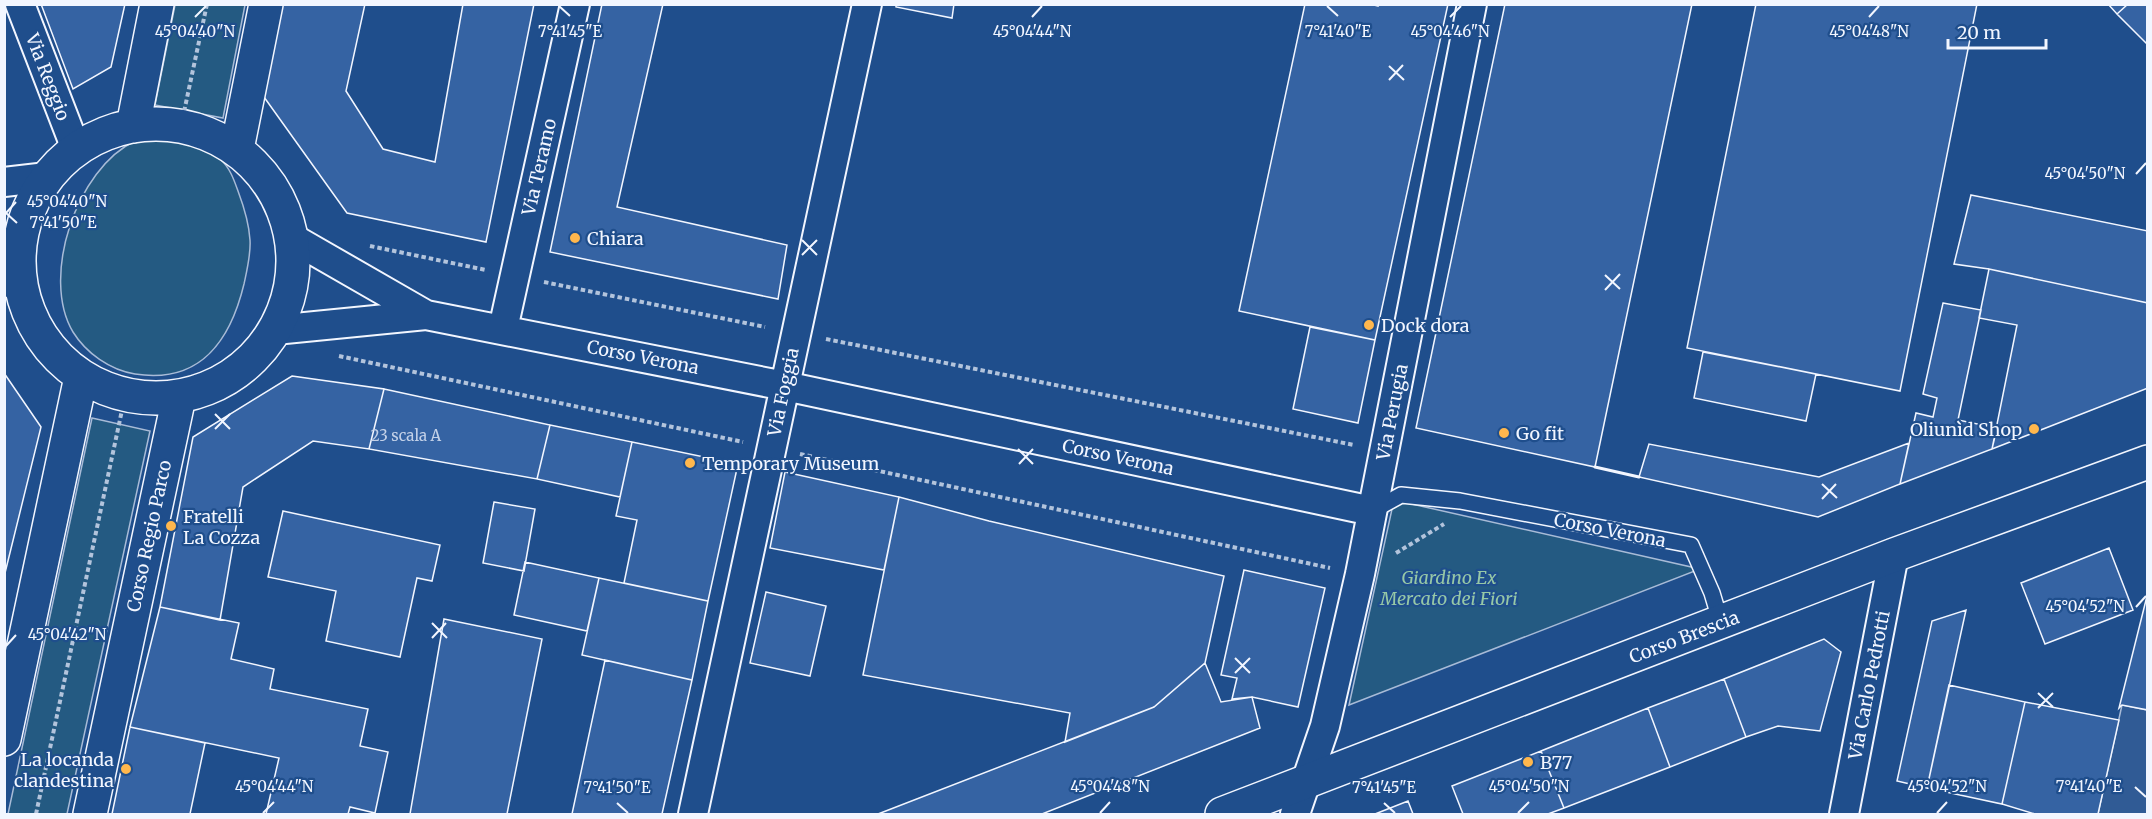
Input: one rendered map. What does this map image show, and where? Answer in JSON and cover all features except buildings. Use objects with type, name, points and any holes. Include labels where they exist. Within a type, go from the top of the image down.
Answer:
[{"type":"street","name":"Via Reggio","points":[[20,4],[76,149]]},
{"type":"street","points":[[133,126],[157,4]]},
{"type":"street","points":[[237,149],[266,4]]},
{"type":"street","name":"Via Teramo","points":[[503,329],[575,4]]},
{"type":"street","name":"Via Foggia","points":[[693,814],[867,4]]},
{"type":"street","name":"Via Perugia","points":[[1295,814],[1325,726],[1360,574],[1472,4]]},
{"type":"street","points":[[156,123],[181,126],[210,135],[237,149],[263,174],[282,204],[292,238],[291,286],[266,350],[217,385],[179,398],[154,399],[125,396],[100,388],[81,377],[53,354],[12,284],[27,211],[47,177],[76,149],[103,134],[133,126],[156,123]]},
{"type":"street","points":[[4,182],[47,177]]},
{"type":"street","name":"Corso Verona","points":[[292,238],[426,315],[785,386],[1372,511]]},
{"type":"street","name":"Corso Verona","points":[[266,350],[426,315]]},
{"type":"street","points":[[4,739],[81,377]]},
{"type":"street","name":"Corso Regio Parco","points":[[90,814],[179,398]]},
{"type":"street","name":"Corso Brescia","points":[[1222,814],[1894,555],[2148,462]]},
{"type":"street","name":"Via Carlo Pedrotti","points":[[1844,814],[1894,555]]},
{"type":"lane","name":"Corso Verona","points":[[1372,511],[1401,495],[1460,501],[1691,545],[1712,593],[1721,622]]},
{"type":"path","points":[[181,126],[207,4]]},
{"type":"path","points":[[339,356],[1360,574],[1449,520]]},
{"type":"path","points":[[36,814],[125,396]]},
{"type":"green space","points":[[175,5],[245,5],[223,118],[155,105]]},
{"type":"green space","points":[[158,138],[183,141],[199,146],[214,154],[224,163],[233,178],[246,215],[249,227],[249,256],[238,305],[220,341],[209,354],[194,365],[177,372],[158,375],[135,374],[117,369],[100,359],[78,340],[73,332],[64,309],[61,283],[63,255],[70,226],[81,199],[96,174],[114,155],[135,141]]},
{"type":"green space","points":[[92,418],[150,431],[67,814],[8,814]]},
{"type":"green space","name":"Giardino Ex Mercato dei Fiori","points":[[1394,500],[1700,569],[1349,705]]},
{"type":"shaded area","points":[[2122,705],[2147,710],[2147,814],[2098,814]]},
{"type":"wall","points":[[1595,467],[1639,477]]},
{"type":"place","name":"Chiara","points":[[575,238]]},
{"type":"place","name":"Dock dora","points":[[1369,325]]},
{"type":"place","name":"Oliunìd Shop","points":[[2034,429]]},
{"type":"place","name":"Go fit","points":[[1504,433]]},
{"type":"place","name":"Temporary Museum","points":[[690,463]]},
{"type":"place","name":"Fratelli La Cozza","points":[[171,526]]},
{"type":"place","name":"B77","points":[[1528,762]]},
{"type":"place","name":"La locanda clandestina","points":[[126,769]]}]
